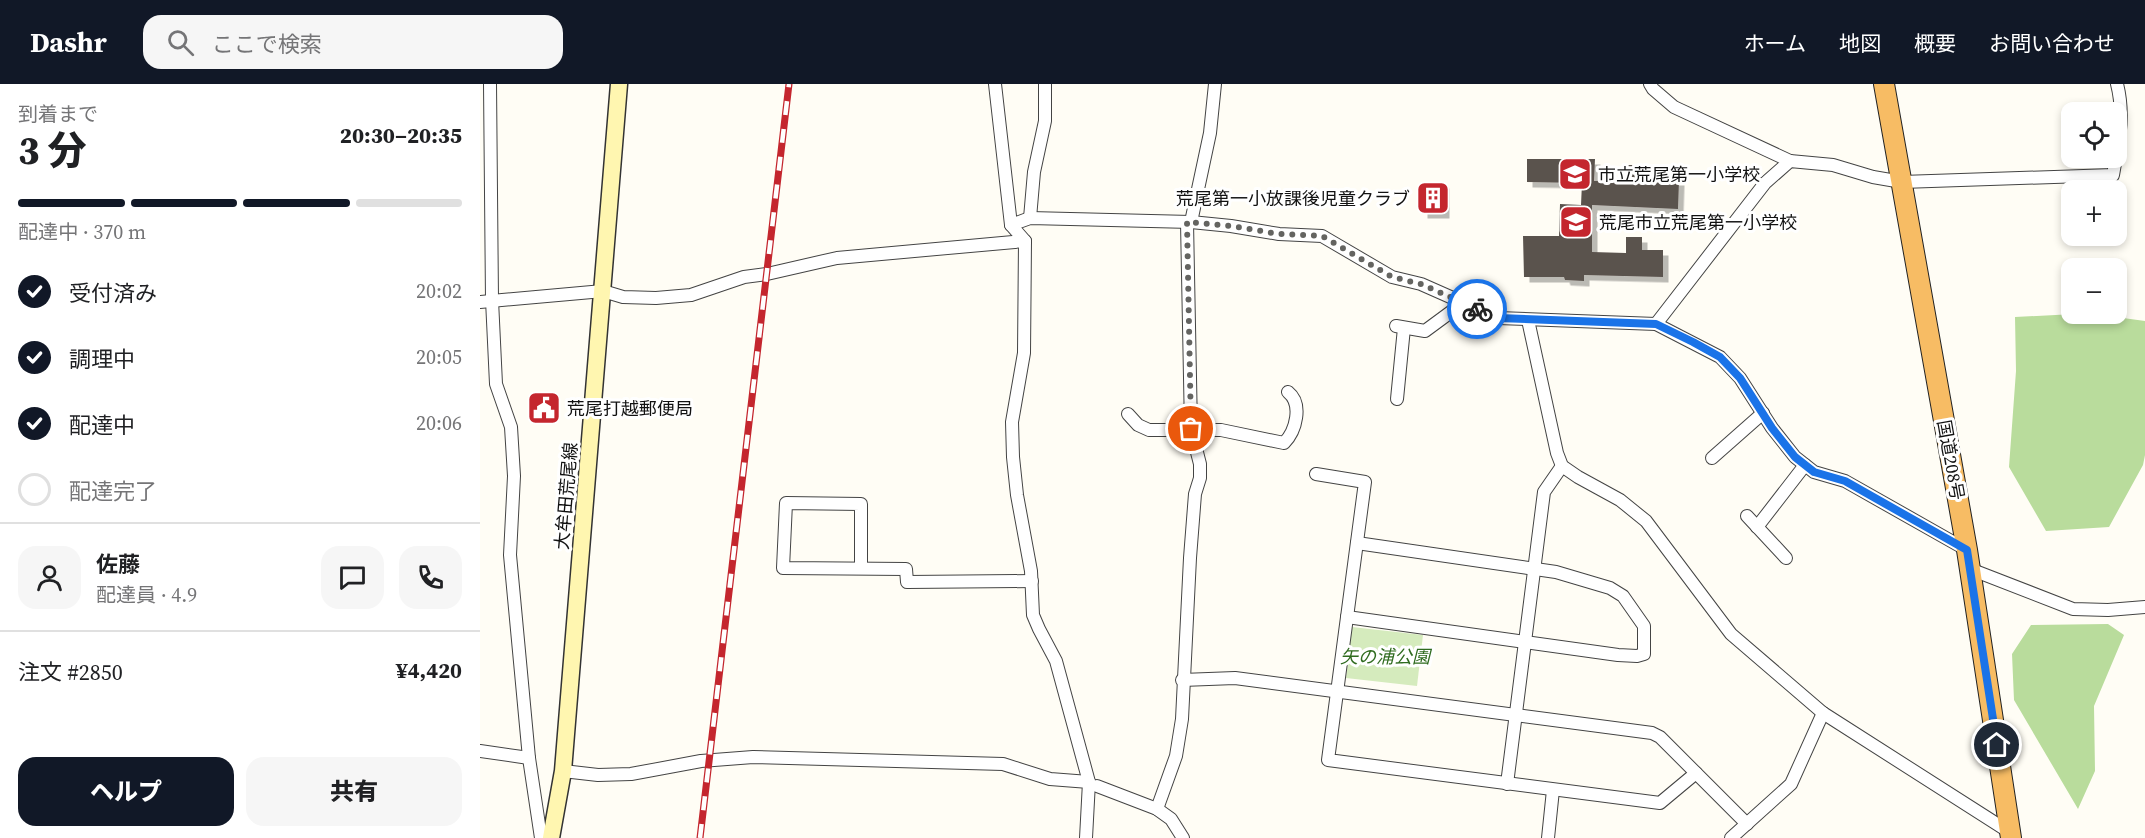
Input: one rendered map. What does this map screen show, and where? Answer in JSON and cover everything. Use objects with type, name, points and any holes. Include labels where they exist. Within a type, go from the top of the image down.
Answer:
[{"type":"highway","name":"国道208号","points":[[1884,84],[1968,560],[2011,836]]},
{"type":"main road","name":"大牟田荒尾線","points":[[551,838],[563,771],[619,84]]},
{"type":"street","points":[[490,84],[486,301],[496,384],[511,427],[514,476],[510,555],[529,758],[541,838]]},
{"type":"street","points":[[995,84],[1011,225],[1025,242],[1024,353],[1012,422],[1017,495],[1032,581],[1033,615],[1056,661],[1093,784],[1086,838]]},
{"type":"street","points":[[1030,218],[1034,172],[1044,122],[1045,84]]},
{"type":"street","points":[[1158,809],[1176,756],[1182,719],[1182,680],[1195,494],[1200,477],[1200,465],[1191,429],[1189,222],[1210,133],[1215,84]]},
{"type":"street","points":[[1650,84],[1674,107],[1790,161],[1833,165],[1873,177],[1902,182],[2113,175],[2114,168]]},
{"type":"street","points":[[2117,84],[2120,102]]},
{"type":"street","points":[[1656,324],[1765,183],[1790,161]]},
{"type":"street","points":[[1011,225],[1030,218],[1189,222],[1279,234],[1322,236],[1392,277],[1421,284],[1498,318],[1656,324],[1720,357],[1740,378],[1795,457],[1814,472],[1845,481],[1968,560],[2073,609],[2108,610],[2145,607]]},
{"type":"street","points":[[486,301],[603,291],[623,297],[679,296],[744,277],[837,258],[1025,242]]},
{"type":"street","points":[[1397,399],[1400,327],[1425,331],[1463,303]]},
{"type":"street","points":[[1528,320],[1557,453],[1562,466],[1620,500],[1646,521],[1731,634],[1823,712],[2011,836]]},
{"type":"street","points":[[1128,414],[1138,425],[1149,430],[1221,430],[1284,443],[1291,436],[1298,407],[1295,397],[1288,392]]},
{"type":"street","points":[[1712,458],[1763,413]]},
{"type":"street","points":[[1757,527],[1805,465]]},
{"type":"street","points":[[1507,784],[1544,492],[1562,466]]},
{"type":"street","points":[[1316,474],[1365,482],[1328,760],[1660,803],[1696,773]]},
{"type":"street","points":[[861,568],[861,504],[786,503],[783,568],[906,569],[907,582],[1032,581]]},
{"type":"street","points":[[1747,516],[1786,558]]},
{"type":"street","points":[[1347,617],[1618,655],[1644,654],[1644,626],[1623,596],[1610,588],[1556,572],[1357,543]]},
{"type":"street","points":[[1182,680],[1235,678],[1652,733],[1660,737],[1747,824]]},
{"type":"street","points":[[1731,838],[1791,784],[1823,712]]},
{"type":"street","points":[[480,751],[529,758]]},
{"type":"street","points":[[563,771],[598,775],[632,774],[701,761],[753,757],[1003,764],[1050,779],[1093,784],[1158,809],[1172,819],[1183,838]]},
{"type":"street","points":[[1548,838],[1553,790]]},
{"type":"green space","points":[[2061,315],[2061,324],[2127,324],[2127,319],[2145,321],[2145,455],[2143,465],[2109,527],[2046,531],[2009,467],[2016,371],[2015,317]]},
{"type":"green space","points":[[2108,624],[2124,635],[2094,706],[2095,771],[2078,809],[2014,700],[2012,654],[2031,625]]},
{"type":"green space","name":"矢の浦公園","points":[[1352,627],[1423,635],[1417,686],[1346,678]]},
{"type":"building","name":"荒尾市立荒尾第一小学校","points":[[1527,159],[1595,159],[1594,181],[1624,180],[1624,165],[1640,165],[1640,180],[1679,180],[1678,209],[1592,205],[1592,252],[1626,253],[1626,237],[1642,237],[1642,250],[1663,250],[1663,277],[1584,275],[1584,281],[1565,280],[1564,277],[1524,277],[1523,236],[1559,236],[1560,204],[1581,205],[1582,183],[1527,182]]},
{"type":"building","name":"荒尾第一小放課後児童クラブ","points":[[1422,183],[1444,183],[1444,213],[1422,213]]},
{"type":"railway","points":[[700,838],[789,84]]},
{"type":"way so far","points":[[1191,429],[1187,222],[1279,234],[1322,236],[1392,277],[1421,284],[1477,309]]},
{"type":"place","name":"市立荒尾第一小学校","points":[[1575,174]]},
{"type":"place","name":"荒尾第一小放課後児童クラブ","points":[[1433,198]]},
{"type":"place","name":"荒尾市立荒尾第一小学校","points":[[1576,222]]},
{"type":"place","name":"荒尾打越郵便局","points":[[544,408]]},
{"type":"route","points":[[1477,309],[1498,318],[1656,324],[1693,342],[1720,357],[1740,378],[1772,428],[1795,457],[1814,472],[1845,481],[1967,550],[1997,745]]}]
